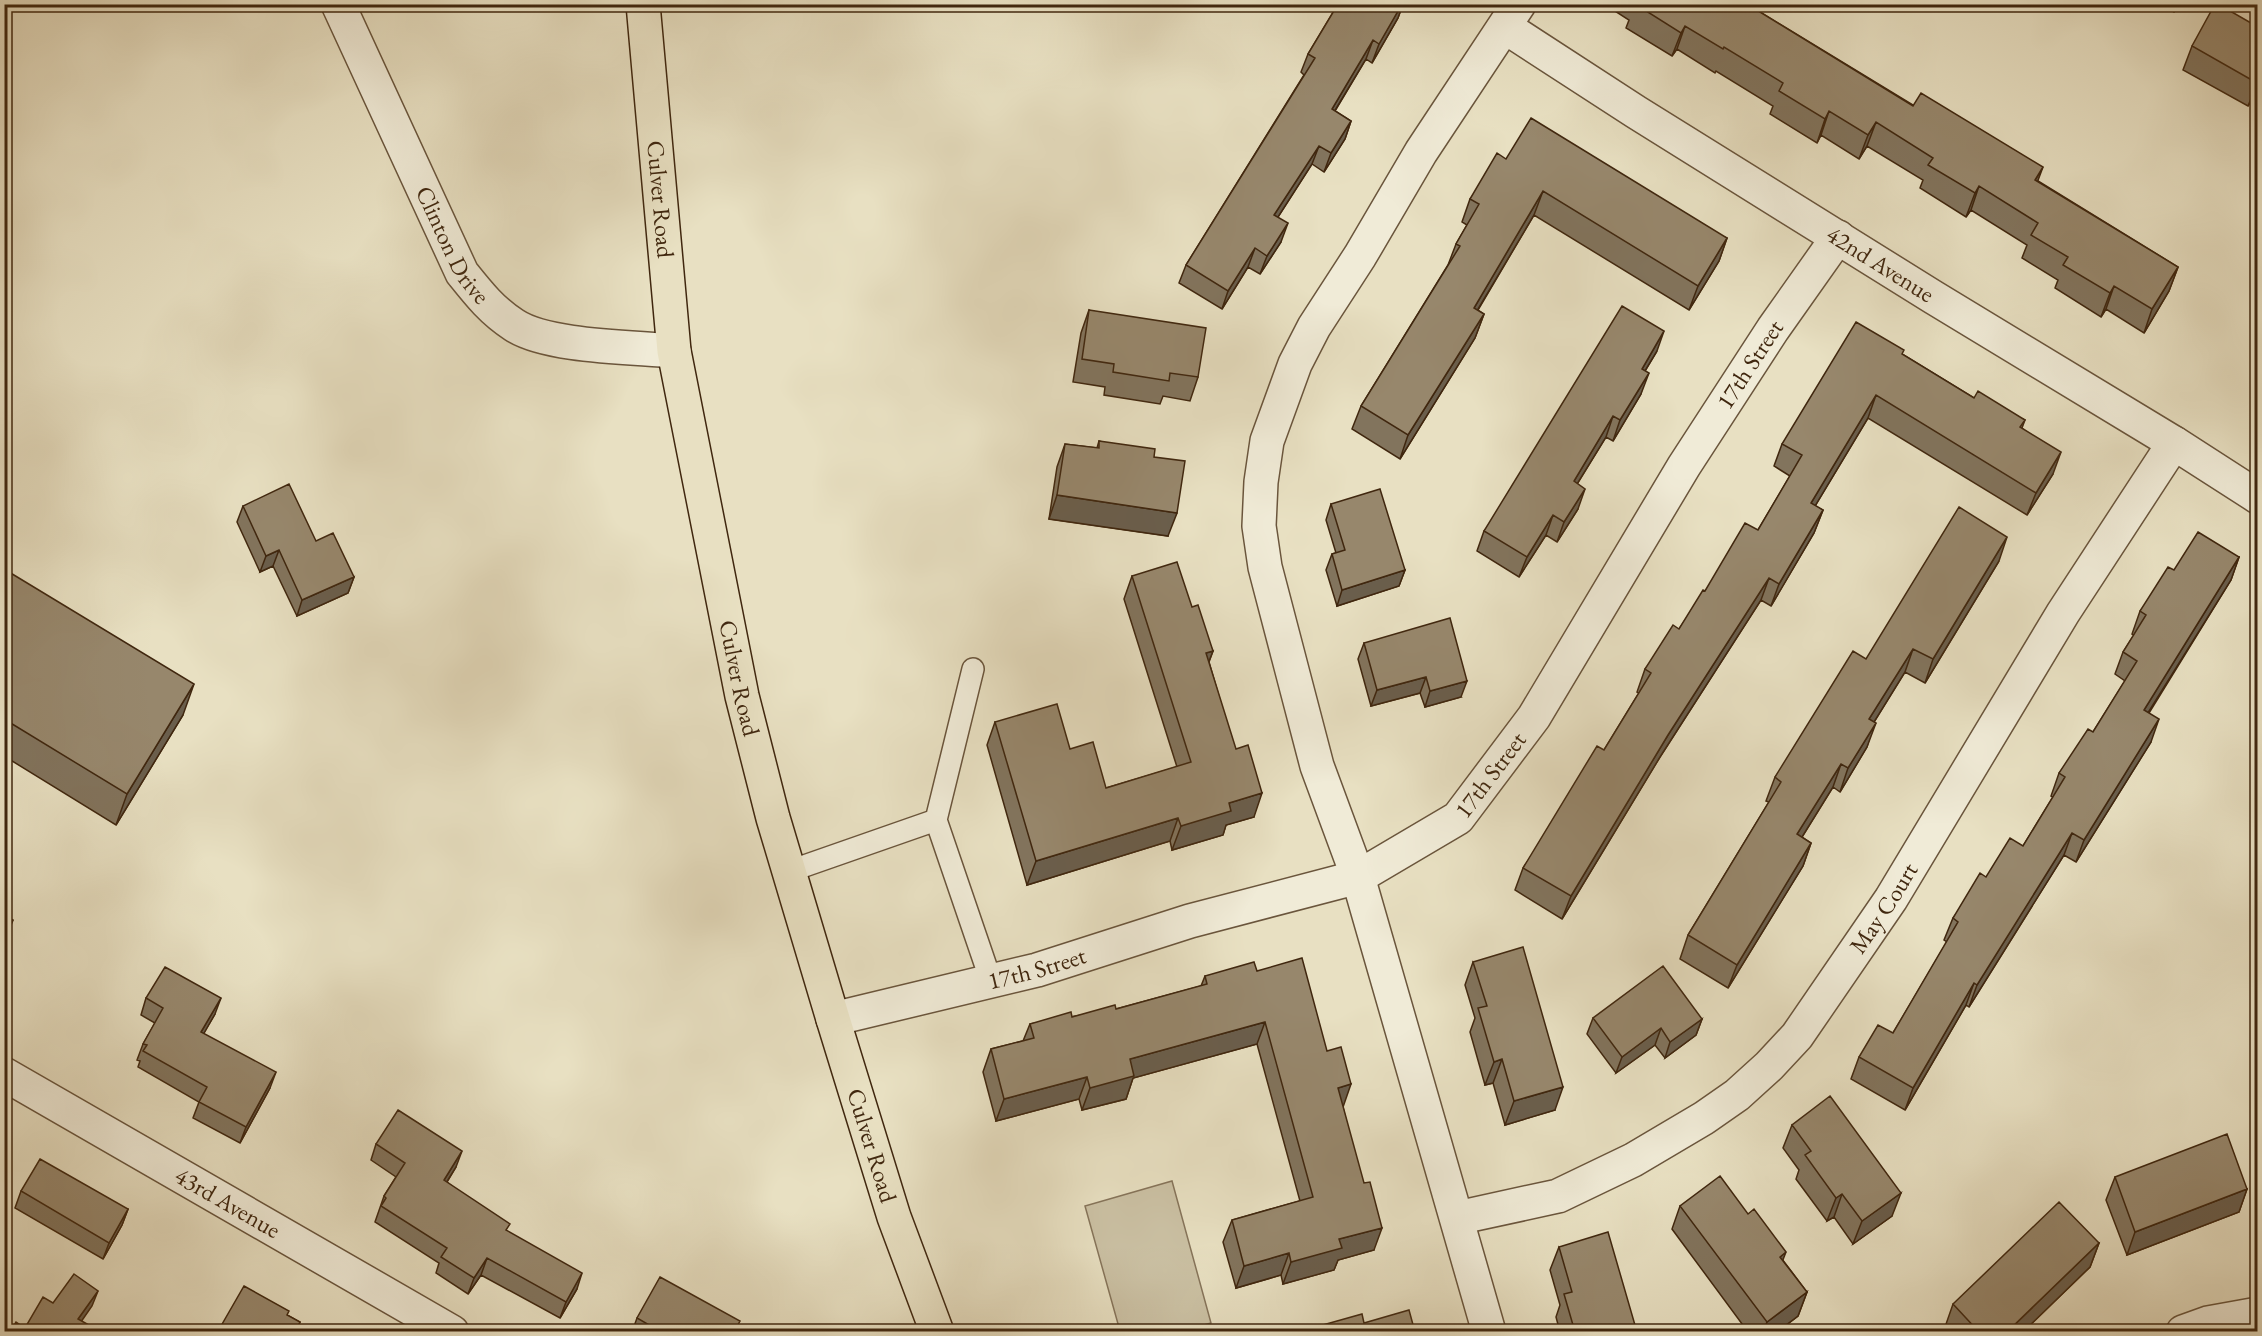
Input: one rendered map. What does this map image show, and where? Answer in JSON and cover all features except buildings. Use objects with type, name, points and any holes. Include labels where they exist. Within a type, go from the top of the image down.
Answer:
[{"type":"main road","name":"Culver Road","points":[[643,4],[674,351],[742,696],[773,818],[833,1019],[894,1217],[937,1332]]},
{"type":"street","name":"Clinton Drive","points":[[338,4],[462,273],[486,303],[516,327],[549,340],[674,351]]},
{"type":"street","name":"42nd Avenue","points":[[1512,16],[1636,112],[2258,497]]},
{"type":"street","points":[[1489,1332],[1358,877],[1317,766],[1265,567],[1258,526],[1267,441],[1295,364],[1314,327],[1360,256],[1421,152],[1512,16]]},
{"type":"street","name":"17th Street","points":[[833,1019],[1037,970],[1190,921],[1358,877],[1458,818],[1533,717],[1690,456],[1773,329],[1838,237]]},
{"type":"street","name":"May Court","points":[[1457,1218],[1558,1196],[1633,1160],[1704,1118],[1737,1095],[1797,1036],[1891,899],[2063,614],[2174,443]]},
{"type":"street","name":"43rd Avenue","points":[[4,1074],[452,1332]]},
{"type":"street","points":[[2183,1332],[2208,1323],[2258,1314]]},
{"type":"lane","points":[[973,669],[936,820],[991,981]]},
{"type":"lane","points":[[790,871],[936,820]]},
{"type":"shaded area","points":[[1172,1181],[1211,1323],[1183,1331],[1120,1331],[1085,1206]]}]
